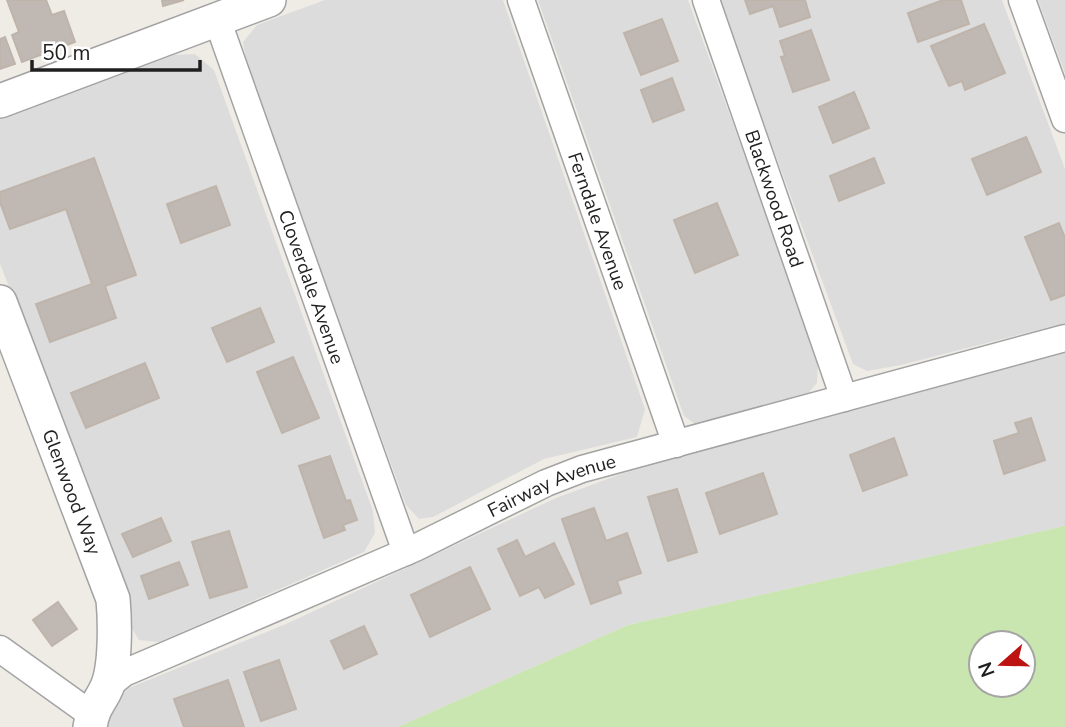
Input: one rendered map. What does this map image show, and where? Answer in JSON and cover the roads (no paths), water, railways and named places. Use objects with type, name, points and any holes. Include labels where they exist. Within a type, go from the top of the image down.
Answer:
[{"type":"street","points":[[0,101],[269,0]]},
{"type":"street","name":"Ferndale Avenue","points":[[521,0],[676,444]]},
{"type":"street","name":"Blackwood Road","points":[[706,0],[844,398]]},
{"type":"street","points":[[1021,0],[1065,120]]},
{"type":"street","name":"Cloverdale Avenue","points":[[218,19],[406,552]]},
{"type":"street","name":"Glenwood Way","points":[[3,318],[113,599],[115,623],[108,686]]},
{"type":"street","name":"Fairway Avenue","points":[[91,721],[97,701],[108,686],[124,673],[406,552],[546,483],[582,469],[1065,338]]},
{"type":"street","points":[[0,649],[91,721]]}]
